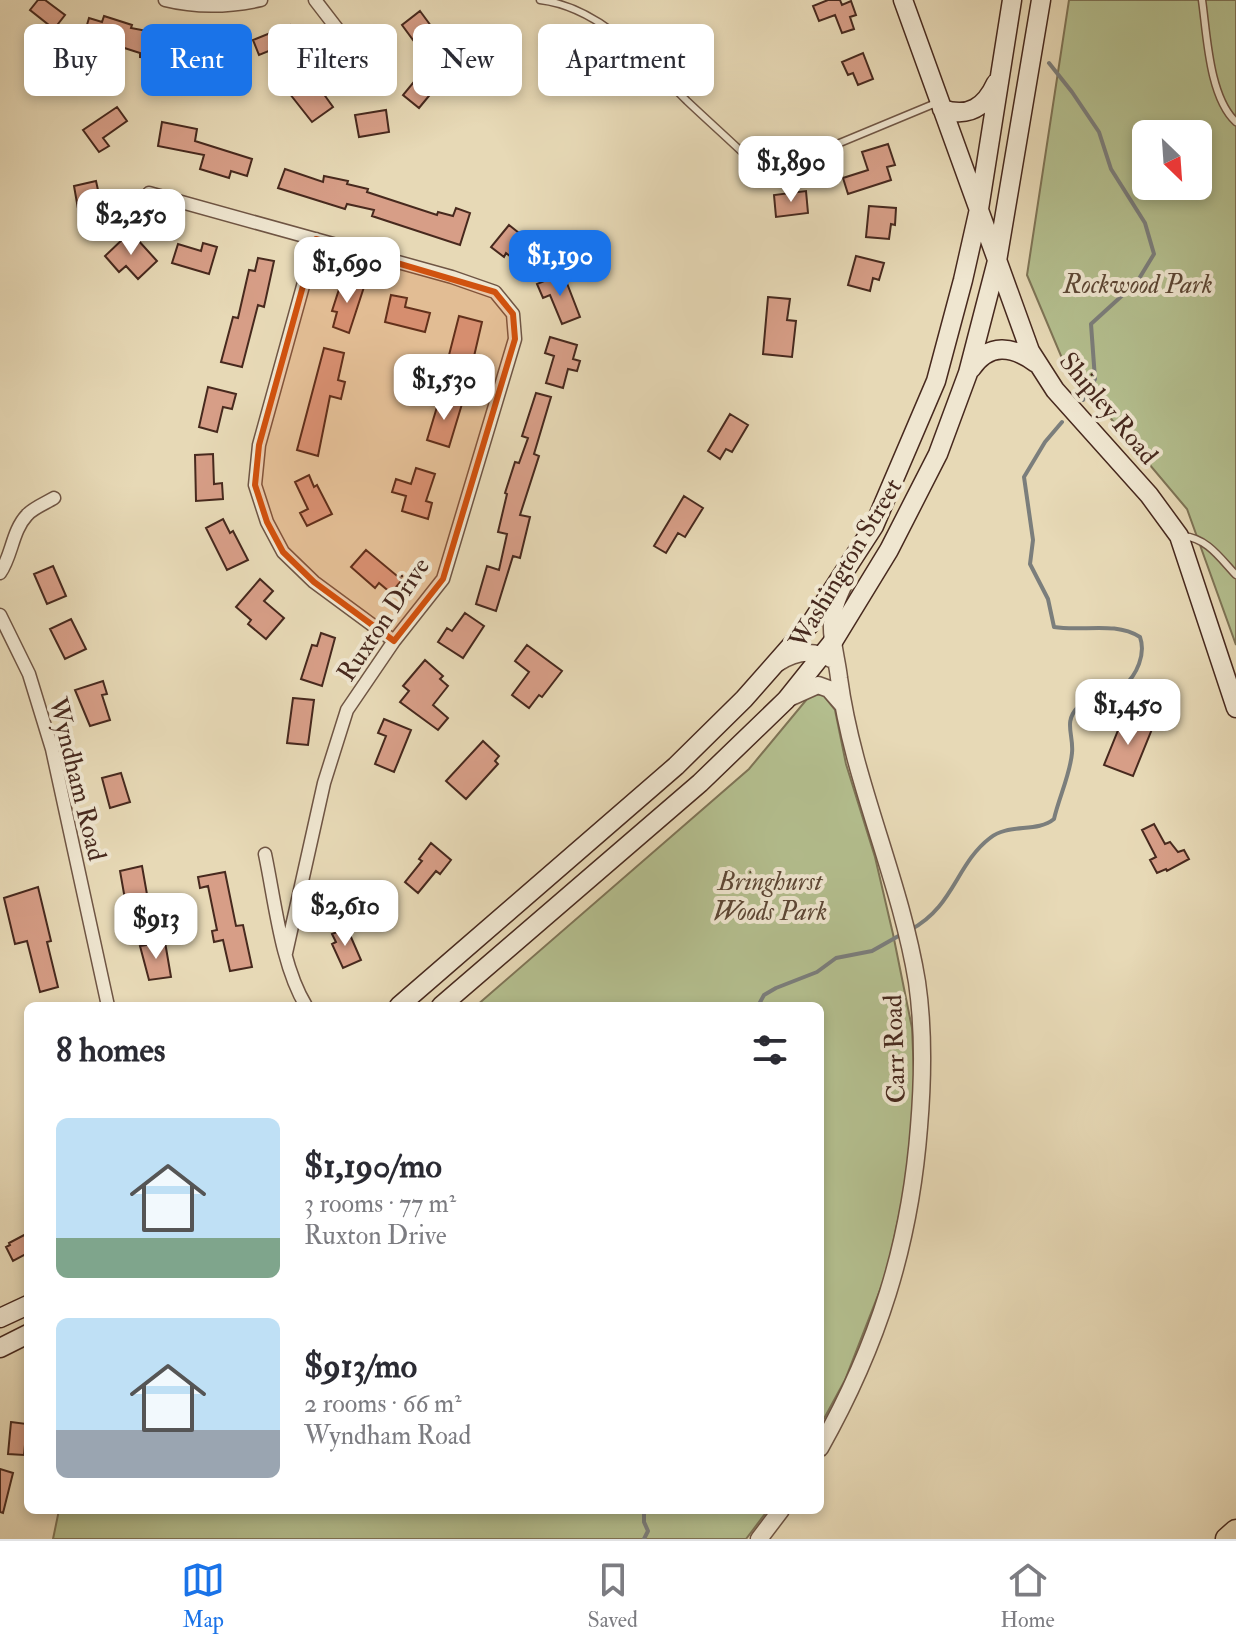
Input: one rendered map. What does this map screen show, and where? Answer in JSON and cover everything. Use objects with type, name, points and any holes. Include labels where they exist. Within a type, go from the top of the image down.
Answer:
[{"type":"highway","points":[[1227,1539],[1236,1531]]},
{"type":"main road","name":"Shipley Road","points":[[903,0],[1036,363],[1055,390],[1149,495],[1179,536],[1236,708]]},
{"type":"main road","points":[[940,105],[961,113],[982,105],[991,94],[1003,60],[1012,0]]},
{"type":"main road","name":"Washington Street","points":[[446,1002],[700,783],[831,654],[911,510],[951,423],[968,373],[997,261],[1041,0]]},
{"type":"main road","name":"Washington Street","points":[[404,1002],[676,766],[744,699],[811,623],[874,526],[936,381],[979,209],[1003,60]]},
{"type":"main road","points":[[968,373],[983,354],[998,348],[1013,350],[1036,363]]},
{"type":"main road","points":[[0,1318],[24,1307]]},
{"type":"main road","points":[[0,1348],[24,1336]]},
{"type":"street","points":[[165,0],[190,6],[261,0]]},
{"type":"street","points":[[315,0],[333,24]]},
{"type":"street","name":"Ruxton Drive","points":[[149,193],[452,277],[495,292],[513,314],[515,339],[443,579],[394,641],[347,710],[324,783],[286,953]]},
{"type":"street","points":[[316,239],[259,445],[255,485],[267,522],[283,552],[314,582],[394,641]]},
{"type":"street","points":[[0,573],[8,562],[16,534],[27,515],[54,498]]},
{"type":"street","name":"Carr Road","points":[[824,1440],[855,1380],[883,1311],[902,1248],[915,1179],[922,1094],[922,1031],[917,982],[890,869],[853,750],[831,654],[832,626],[840,592],[874,526]]},
{"type":"street","name":"Wyndham Road","points":[[0,615],[29,674],[52,749],[107,1002]]},
{"type":"street","points":[[773,666],[801,653],[831,654]]},
{"type":"street","points":[[786,700],[818,685],[829,689],[844,706]]},
{"type":"street","points":[[265,854],[286,953],[304,1002]]},
{"type":"street","points":[[759,1539],[778,1514]]},
{"type":"lane","points":[[540,0],[574,10],[607,29],[644,57],[742,152],[762,160],[806,157],[940,105]]},
{"type":"lane","points":[[1202,0],[1212,73],[1229,115],[1236,122]]},
{"type":"lane","points":[[1179,536],[1197,537],[1236,575]]},
{"type":"highlighted area","points":[[316,239],[495,292],[513,314],[515,339],[443,579],[394,641],[314,582],[283,552],[267,522],[255,485],[259,445]]},
{"type":"green space","name":"Rockwood Park","points":[[1069,0],[1236,0],[1236,645],[1187,509],[1064,363],[1027,275]]},
{"type":"green space","name":"Bringhurst Woods Park","points":[[814,694],[823,695],[835,710],[846,764],[875,857],[912,1028],[915,1098],[907,1178],[887,1272],[845,1380],[824,1419],[824,1002],[481,1002],[749,769]]},
{"type":"green space","points":[[58,1514],[765,1514],[746,1539],[53,1539]]},
{"type":"building","points":[[38,0],[45,0],[65,15],[58,24],[48,24],[30,10]]},
{"type":"building","points":[[828,0],[840,0],[842,5],[851,1],[856,15],[850,17],[854,29],[842,33],[835,15],[819,21],[813,6]]},
{"type":"building","points":[[420,11],[430,24],[413,24],[413,40],[402,25]]},
{"type":"building","points":[[104,16],[141,30],[141,57],[140,53],[125,48],[125,24],[87,24],[89,18],[102,22]]},
{"type":"building","points":[[268,34],[268,51],[259,55],[253,40]]},
{"type":"building","points":[[863,53],[873,79],[858,85],[853,73],[848,75],[842,62]]},
{"type":"building","points":[[413,83],[413,96],[429,96],[419,108],[403,95]]},
{"type":"building","points":[[292,96],[325,96],[333,107],[312,122]]},
{"type":"building","points":[[117,107],[127,121],[103,138],[109,146],[99,152],[83,130]]},
{"type":"building","points":[[386,110],[389,132],[359,137],[355,115]]},
{"type":"building","points":[[162,122],[197,129],[195,141],[252,159],[247,176],[231,171],[229,178],[200,169],[204,155],[158,146]]},
{"type":"building","points":[[888,144],[895,165],[887,167],[891,180],[848,194],[843,178],[868,170],[862,152]]},
{"type":"building","points":[[285,169],[323,182],[324,176],[348,181],[347,184],[368,189],[367,192],[437,215],[438,212],[453,216],[456,208],[470,213],[460,245],[372,216],[374,210],[347,204],[345,209],[278,188]]},
{"type":"building","points":[[96,181],[100,199],[105,198],[109,215],[80,220],[74,186]]},
{"type":"building","points":[[806,191],[808,213],[776,217],[774,195]]},
{"type":"building","points":[[869,206],[896,208],[895,225],[891,224],[889,239],[866,237]]},
{"type":"building","points":[[509,225],[544,253],[533,266],[520,256],[516,261],[506,253],[504,257],[491,247]]},
{"type":"building","points":[[125,237],[131,244],[137,239],[157,261],[138,279],[126,266],[119,272],[105,256]]},
{"type":"building","points":[[203,243],[217,247],[209,274],[172,263],[178,244],[201,251]]},
{"type":"building","points":[[856,256],[884,263],[879,280],[873,278],[870,291],[848,285]]},
{"type":"building","points":[[258,258],[274,261],[264,307],[258,305],[242,367],[221,362],[233,317],[238,318],[249,270],[255,271]]},
{"type":"building","points":[[563,273],[580,317],[562,324],[550,295],[543,298],[537,284]]},
{"type":"building","points":[[342,280],[364,287],[349,333],[333,327],[337,312],[332,311]]},
{"type":"building","points":[[391,295],[407,298],[405,307],[430,313],[425,332],[385,322]]},
{"type":"building","points":[[768,297],[790,299],[787,320],[796,321],[792,357],[763,354]]},
{"type":"building","points":[[459,316],[482,322],[472,365],[448,359]]},
{"type":"building","points":[[550,337],[577,345],[573,359],[580,361],[577,371],[568,369],[563,388],[546,383],[554,356],[545,353]]},
{"type":"building","points":[[324,348],[344,353],[338,380],[345,382],[341,399],[330,396],[318,456],[297,450]]},
{"type":"building","points":[[208,387],[236,394],[232,409],[223,407],[217,432],[199,427]]},
{"type":"building","points":[[536,393],[551,397],[534,454],[539,456],[520,515],[530,517],[520,558],[513,556],[496,611],[476,604],[487,566],[499,570],[507,534],[498,532],[505,493],[515,462],[519,463],[528,438],[522,436]]},
{"type":"building","points":[[440,397],[462,404],[449,447],[427,440]]},
{"type":"building","points":[[730,414],[748,425],[732,452],[726,449],[720,459],[708,451]]},
{"type":"building","points":[[213,454],[214,484],[222,483],[223,499],[196,501],[195,455]]},
{"type":"building","points":[[416,468],[435,474],[426,501],[432,503],[428,519],[402,511],[406,496],[392,492],[396,479],[411,484]]},
{"type":"building","points":[[309,475],[332,514],[307,526],[300,513],[308,509],[295,482]]},
{"type":"building","points":[[684,496],[703,508],[685,537],[678,533],[666,553],[654,546]]},
{"type":"building","points":[[223,519],[248,560],[227,570],[206,528]]},
{"type":"building","points":[[366,550],[402,580],[391,593],[379,583],[375,588],[351,567]]},
{"type":"building","points":[[53,566],[66,596],[47,604],[34,574]]},
{"type":"building","points":[[260,579],[273,591],[264,601],[284,618],[266,639],[248,624],[251,620],[236,607]]},
{"type":"building","points":[[465,613],[484,626],[463,658],[438,642],[447,628],[452,631]]},
{"type":"building","points":[[71,619],[86,649],[65,659],[50,629]]},
{"type":"building","points":[[321,633],[335,638],[322,686],[301,679],[312,645],[317,646]]},
{"type":"building","points":[[527,645],[562,671],[529,708],[512,695],[529,672],[515,661]]},
{"type":"building","points":[[425,660],[443,676],[440,679],[448,686],[433,705],[448,718],[438,730],[400,702],[409,691],[403,686]]},
{"type":"building","points":[[103,681],[107,694],[102,695],[110,720],[90,726],[75,690]]},
{"type":"building","points":[[293,698],[314,700],[308,745],[287,743]]},
{"type":"building","points":[[1123,718],[1152,729],[1133,776],[1104,765]]},
{"type":"building","points":[[384,719],[411,730],[394,772],[375,764],[386,736],[378,733]]},
{"type":"building","points":[[483,741],[499,756],[495,761],[498,764],[466,799],[446,781]]},
{"type":"building","points":[[121,773],[130,802],[110,808],[102,778]]},
{"type":"building","points":[[1154,824],[1165,844],[1170,842],[1178,852],[1184,850],[1189,859],[1157,873],[1150,860],[1156,857],[1142,830]]},
{"type":"building","points":[[431,843],[451,860],[440,874],[436,871],[418,893],[405,882],[422,861],[419,859]]},
{"type":"building","points":[[142,866],[148,900],[126,905],[120,871]]},
{"type":"building","points":[[225,872],[236,926],[243,925],[252,967],[230,971],[223,940],[214,942],[212,931],[217,930],[208,886],[200,888],[198,877]]},
{"type":"building","points":[[38,887],[58,987],[40,992],[27,941],[15,944],[4,898]]},
{"type":"building","points":[[347,928],[361,960],[343,968],[332,944],[336,942],[332,934]]},
{"type":"building","points":[[165,942],[171,977],[149,980],[140,946]]},
{"type":"building","points":[[24,1235],[24,1255],[13,1261],[6,1247]]},
{"type":"building","points":[[11,1422],[24,1424],[24,1455],[8,1454]]},
{"type":"building","points":[[0,1469],[13,1473],[3,1513],[0,1512]]},
{"type":"waterway","points":[[1049,63],[1099,132],[1111,169],[1145,223],[1154,254],[1137,282],[1091,324],[1095,379],[1083,400]]},
{"type":"waterway","points":[[910,930],[936,910],[969,860],[990,838],[997,833],[1039,826],[1054,819],[1071,761],[1071,718],[1078,707],[1089,700],[1123,687],[1139,664],[1142,644],[1140,637],[1130,632],[1109,628],[1054,627],[1048,599],[1030,564],[1033,540],[1024,477],[1045,442],[1062,422]]},
{"type":"waterway","points":[[760,1002],[764,995],[776,988],[817,972],[836,958],[872,951],[902,934]]},
{"type":"waterway","points":[[644,1514],[648,1531],[644,1539]]}]
